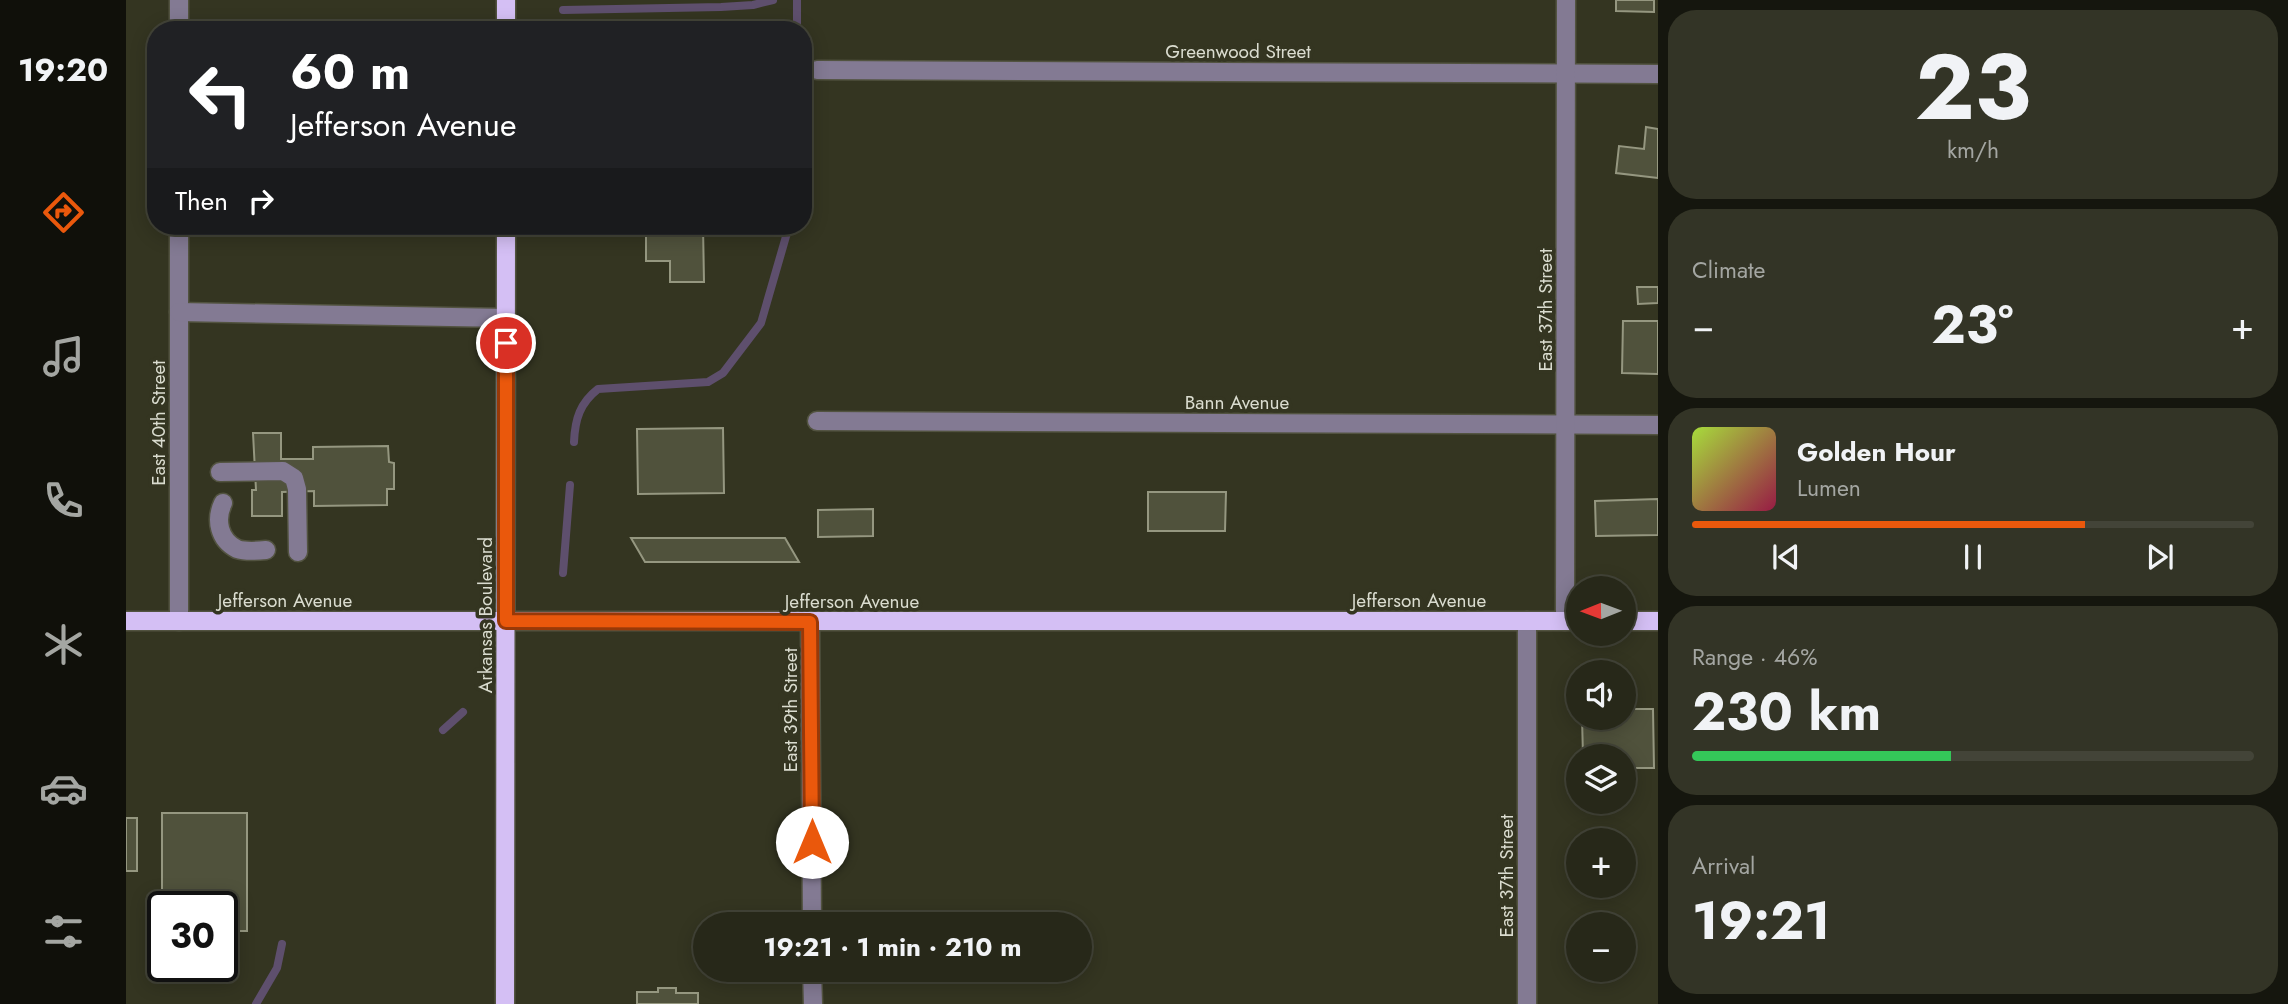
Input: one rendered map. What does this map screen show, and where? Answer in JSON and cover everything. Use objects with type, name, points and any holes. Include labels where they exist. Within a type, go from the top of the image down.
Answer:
[{"type":"main road","points":[[506,0],[506,21]]},
{"type":"main road","name":"Arkansas Boulevard","points":[[505,1004],[506,235]]},
{"type":"main road","name":"Jefferson Avenue","points":[[126,621],[1566,621]]},
{"type":"main road","points":[[1636,621],[1658,621]]},
{"type":"street","points":[[179,0],[179,21]]},
{"type":"street","name":"East 37th Street","points":[[1566,0],[1566,425],[1571,576]]},
{"type":"street","name":"Greenwood Street","points":[[817,70],[1658,74]]},
{"type":"street","name":"East 40th Street","points":[[179,235],[179,621]]},
{"type":"street","points":[[179,312],[506,318]]},
{"type":"street","name":"Bann Avenue","points":[[817,421],[1658,425]]},
{"type":"street","points":[[220,472],[283,471],[294,478],[297,489],[298,552]]},
{"type":"street","points":[[223,503],[218,522],[228,541],[239,549],[267,550]]},
{"type":"street","name":"East 37th Street","points":[[1527,621],[1527,1004]]},
{"type":"street","name":"East 39th Street","points":[[810,622],[812,912]]},
{"type":"street","points":[[813,982],[813,1004]]},
{"type":"building","points":[[1616,0],[1654,0],[1654,12],[1616,11]]},
{"type":"building","points":[[1646,127],[1658,129],[1658,178],[1616,173],[1619,146],[1644,149]]},
{"type":"building","points":[[646,235],[703,235],[704,282],[670,282],[670,261],[646,261]]},
{"type":"building","points":[[1637,287],[1658,287],[1658,303],[1638,304]]},
{"type":"building","points":[[1623,321],[1658,321],[1658,374],[1622,373]]},
{"type":"building","points":[[723,428],[724,493],[638,494],[637,429]]},
{"type":"building","points":[[253,433],[281,433],[281,459],[313,459],[313,447],[388,446],[389,462],[394,463],[394,489],[387,489],[387,505],[314,506],[314,491],[282,492],[282,516],[252,516],[252,490],[256,490]]},
{"type":"building","points":[[1148,492],[1226,492],[1225,531],[1148,531]]},
{"type":"building","points":[[1658,499],[1658,535],[1596,536],[1595,501]]},
{"type":"building","points":[[873,509],[873,536],[818,537],[818,510]]},
{"type":"building","points":[[631,538],[785,538],[799,562],[645,562]]},
{"type":"building","points":[[1636,709],[1653,709],[1654,768],[1636,768],[1636,744],[1583,744],[1582,730],[1636,730]]},
{"type":"building","points":[[162,813],[247,813],[247,931],[238,931],[238,891],[162,891]]},
{"type":"building","points":[[126,818],[137,818],[137,871],[126,871]]},
{"type":"building","points":[[658,988],[676,988],[676,993],[698,993],[698,1004],[637,1004],[637,992],[658,992]]},
{"type":"waterway","points":[[563,10],[721,7],[753,5],[773,0]]},
{"type":"waterway","points":[[797,0],[797,21]]},
{"type":"waterway","points":[[574,442],[580,412],[598,389],[708,382],[723,373],[761,323],[786,235]]},
{"type":"waterway","points":[[563,573],[570,485]]},
{"type":"waterway","points":[[443,730],[463,712]]},
{"type":"waterway","points":[[256,1004],[277,968],[282,944]]},
{"type":"route","points":[[506,343],[506,621],[810,622],[812,842]]}]
